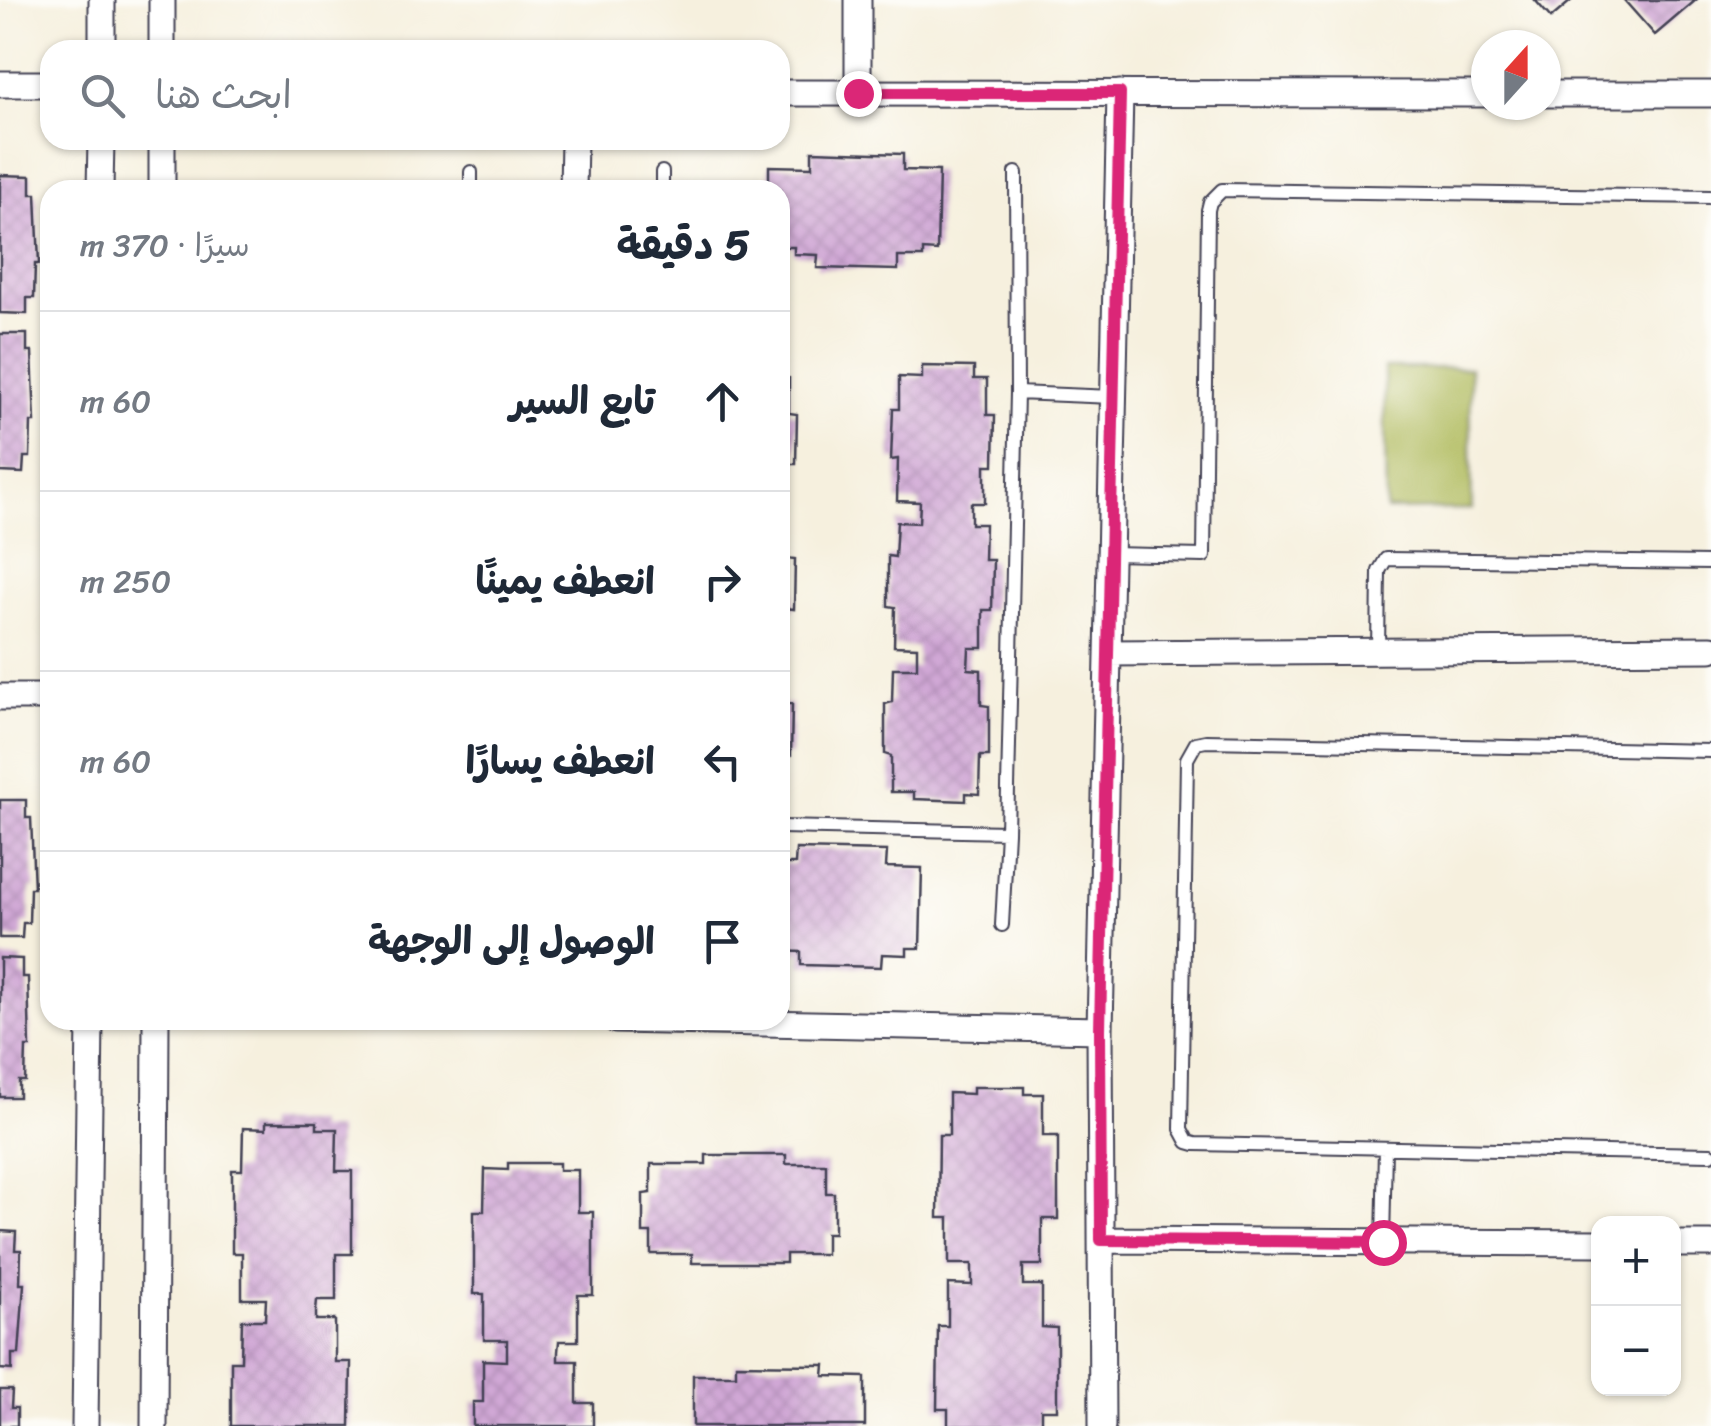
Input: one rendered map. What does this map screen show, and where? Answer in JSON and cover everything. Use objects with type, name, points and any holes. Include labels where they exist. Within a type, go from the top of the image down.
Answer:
[{"type":"street","points":[[102,0],[102,40]]},
{"type":"street","points":[[162,0],[162,40]]},
{"type":"street","points":[[858,0],[858,93]]},
{"type":"street","points":[[0,84],[40,84]]},
{"type":"street","points":[[790,92],[1471,94]]},
{"type":"street","points":[[1102,1426],[1100,1030],[1120,93]]},
{"type":"street","points":[[1561,94],[1711,94]]},
{"type":"street","points":[[100,180],[101,150]]},
{"type":"street","points":[[162,150],[162,180]]},
{"type":"street","points":[[573,180],[574,150]]},
{"type":"street","points":[[1108,653],[1711,650]]},
{"type":"street","points":[[0,696],[40,698]]},
{"type":"street","points":[[790,1024],[1100,1030]]},
{"type":"street","points":[[85,1426],[90,1030]]},
{"type":"street","points":[[154,1426],[156,1030]]},
{"type":"street","points":[[1101,1240],[1591,1243]]},
{"type":"street","points":[[1681,1244],[1711,1244]]},
{"type":"lane","points":[[471,172],[471,180]]},
{"type":"lane","points":[[662,172],[662,180]]},
{"type":"lane","points":[[1002,925],[1017,393],[1016,173]]},
{"type":"lane","points":[[1110,554],[1204,556],[1208,210],[1222,190],[1711,197]]},
{"type":"lane","points":[[1017,393],[1114,397]]},
{"type":"lane","points":[[1378,652],[1378,571],[1386,559],[1711,563]]},
{"type":"lane","points":[[1711,751],[1206,740],[1196,743],[1190,750],[1183,1136],[1196,1144],[1711,1154]]},
{"type":"lane","points":[[790,827],[1007,832]]},
{"type":"lane","points":[[1383,1242],[1385,1148]]},
{"type":"green space","points":[[1384,368],[1470,368],[1472,509],[1386,510]]},
{"type":"building","points":[[1535,0],[1572,0],[1551,18]]},
{"type":"building","points":[[1624,0],[1696,0],[1655,35]]},
{"type":"building","points":[[812,151],[903,154],[903,170],[939,171],[937,251],[923,250],[923,257],[898,257],[898,270],[817,268],[818,255],[794,254],[794,247],[790,247],[790,180],[769,180],[769,166],[812,167]]},
{"type":"building","points":[[0,175],[31,176],[31,194],[36,194],[39,264],[35,264],[34,298],[27,298],[27,314],[0,313]]},
{"type":"building","points":[[0,334],[27,334],[27,352],[32,352],[35,422],[31,422],[30,457],[24,457],[23,473],[0,472]]},
{"type":"building","points":[[922,366],[974,367],[974,379],[987,379],[987,415],[995,415],[994,465],[985,465],[985,503],[971,503],[971,524],[985,524],[984,560],[993,560],[992,610],[983,610],[983,648],[969,648],[968,669],[981,670],[981,705],[989,706],[989,756],[980,756],[979,794],[966,793],[966,801],[914,799],[914,792],[891,792],[891,756],[885,754],[885,704],[892,702],[893,668],[917,668],[917,647],[894,646],[895,607],[888,606],[888,556],[895,557],[897,522],[919,523],[920,502],[897,501],[898,459],[891,460],[893,409],[899,409],[899,377],[922,378]]},
{"type":"building","points":[[790,413],[797,414],[796,464],[790,464]]},
{"type":"building","points":[[790,558],[795,559],[794,609],[790,609]]},
{"type":"building","points":[[790,704],[792,704],[791,755]]},
{"type":"building","points":[[0,800],[26,800],[26,818],[31,818],[34,888],[30,888],[29,923],[23,923],[22,938],[0,938]]},
{"type":"building","points":[[796,849],[887,851],[886,867],[922,868],[920,948],[907,948],[907,955],[882,954],[881,967],[801,965],[801,952],[790,951],[790,864],[795,864]]},
{"type":"building","points":[[0,958],[22,959],[22,977],[28,977],[30,1047],[26,1047],[25,1081],[19,1081],[19,1097],[0,1097]]},
{"type":"building","points":[[973,1087],[1024,1087],[1024,1094],[1043,1094],[1043,1136],[1058,1136],[1058,1219],[1042,1219],[1042,1265],[1023,1265],[1023,1285],[1042,1285],[1042,1327],[1057,1328],[1057,1410],[1041,1410],[1041,1426],[948,1426],[948,1409],[937,1409],[938,1326],[948,1326],[948,1284],[972,1285],[972,1264],[949,1264],[949,1218],[938,1218],[939,1135],[949,1135],[949,1093],[973,1094]]},
{"type":"building","points":[[266,1122],[317,1122],[317,1129],[337,1129],[336,1171],[352,1171],[352,1254],[336,1254],[336,1300],[317,1300],[316,1311],[316,1320],[335,1320],[335,1362],[351,1362],[350,1426],[231,1426],[231,1361],[241,1361],[242,1320],[265,1320],[266,1299],[242,1299],[242,1253],[232,1253],[232,1170],[242,1170],[243,1128],[266,1129]]},
{"type":"building","points":[[706,1155],[786,1155],[786,1164],[826,1164],[826,1193],[834,1193],[834,1233],[826,1233],[826,1254],[786,1254],[786,1263],[692,1263],[692,1254],[651,1254],[651,1233],[643,1233],[643,1194],[651,1193],[651,1164],[706,1164]]},
{"type":"building","points":[[508,1163],[559,1163],[559,1170],[578,1170],[578,1212],[593,1212],[593,1295],[578,1295],[578,1341],[559,1341],[558,1361],[577,1361],[577,1403],[593,1403],[593,1426],[473,1426],[473,1402],[483,1402],[483,1360],[507,1361],[507,1340],[484,1340],[484,1294],[474,1294],[474,1211],[484,1211],[485,1169],[508,1170]]},
{"type":"building","points":[[0,1231],[16,1232],[15,1250],[21,1250],[20,1284],[24,1284],[19,1354],[12,1354],[12,1370],[0,1369]]},
{"type":"building","points":[[736,1364],[825,1365],[824,1376],[865,1377],[865,1426],[693,1426],[693,1375],[736,1375]]},
{"type":"building","points":[[0,1390],[12,1390],[11,1408],[17,1408],[17,1426],[0,1426]]},
{"type":"route","points":[[858,93],[1120,93],[1100,1030],[1101,1240],[1383,1242]]}]
